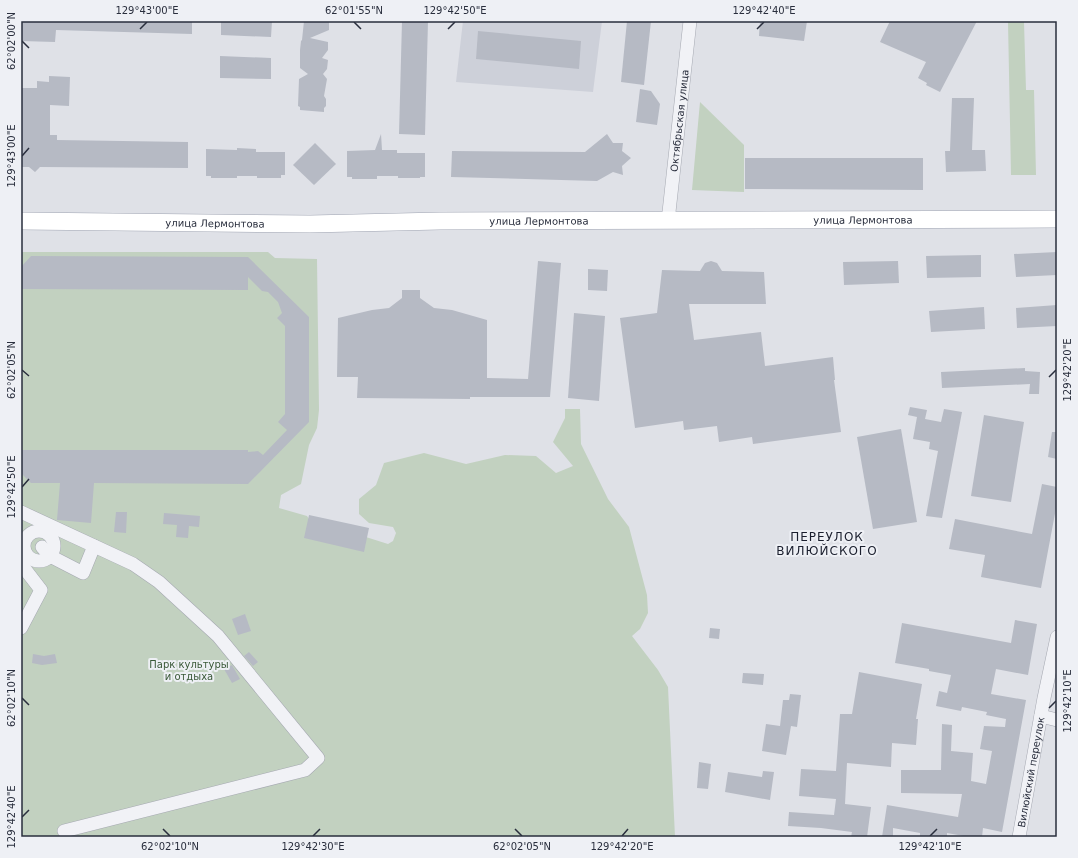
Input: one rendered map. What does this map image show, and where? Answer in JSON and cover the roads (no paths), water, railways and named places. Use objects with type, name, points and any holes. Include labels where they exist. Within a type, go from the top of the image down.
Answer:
[{"type":"main road","name":"улица Лермонтова","points":[[21,221],[310,224],[440,221],[1057,219]]},
{"type":"street","name":"Октябрьская улица","points":[[668,221],[690,21]]},
{"type":"street","points":[[25,513],[39,546],[82,574],[94,546]]},
{"type":"street","points":[[25,513],[132,564],[159,582],[218,636],[318,758],[305,770],[64,831]]},
{"type":"street","points":[[21,564],[41,590],[21,628]]},
{"type":"street","name":"Вилюйский переулок","points":[[1019,837],[1057,637]]},
{"type":"street","points":[[1041,716],[1057,720]]},
{"type":"district","name":"ПЕРЕУЛОК ВИЛЮЙСКОГО","points":[[827,544]]},
{"type":"park label","name":"Парк культуры и отдыха","points":[[189,670]]}]
